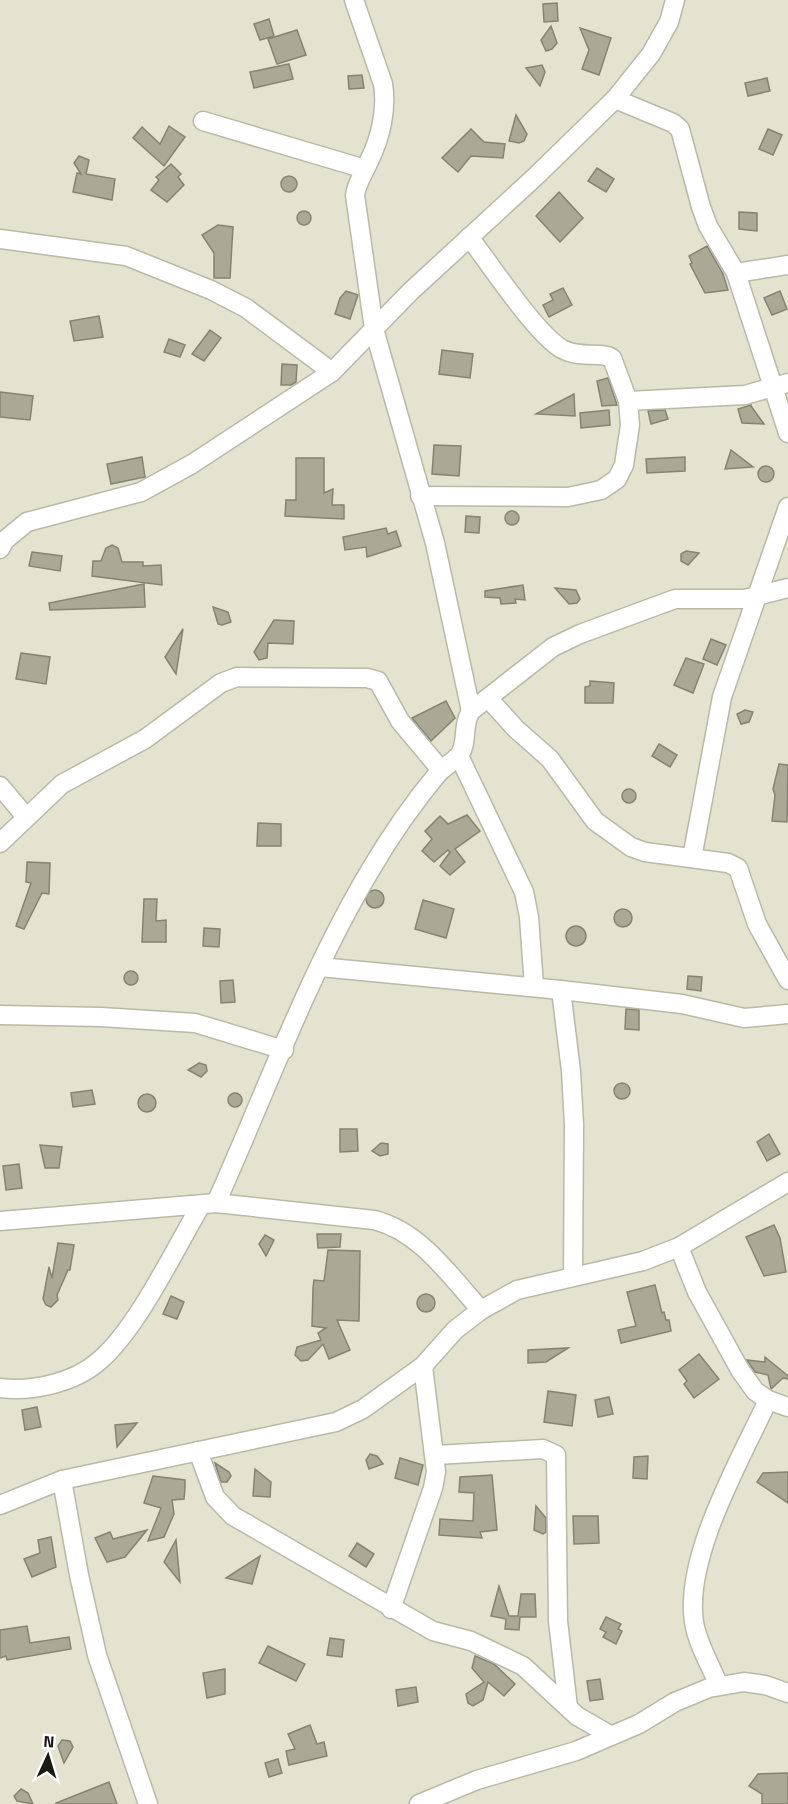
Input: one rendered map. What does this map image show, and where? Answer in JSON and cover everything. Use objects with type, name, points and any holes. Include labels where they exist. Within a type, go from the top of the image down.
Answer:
[{"type":"street","points":[[354,0],[383,84],[385,98],[379,137],[357,184],[355,195],[374,329],[435,543],[471,711]]},
{"type":"street","points":[[0,549],[5,540],[27,522],[141,492],[192,464],[332,372],[469,237],[615,99],[651,54],[669,22],[675,0]]},
{"type":"street","points":[[615,99],[673,123],[680,129],[708,226],[736,273],[780,385],[788,434]]},
{"type":"street","points":[[203,121],[365,169]]},
{"type":"street","points":[[420,496],[568,497],[601,490],[616,479],[624,465],[630,425],[628,401],[612,358],[604,355],[574,355],[548,338],[469,237]]},
{"type":"street","points":[[0,239],[126,256],[211,290],[246,308],[332,372]]},
{"type":"street","points":[[736,273],[788,265]]},
{"type":"street","points":[[628,401],[745,395],[780,385]]},
{"type":"street","points":[[692,858],[722,697],[788,507]]},
{"type":"street","points":[[534,987],[529,918],[524,892],[459,756],[467,718],[471,711],[553,647],[580,634],[675,599],[757,597],[788,588]]},
{"type":"street","points":[[0,843],[62,784],[145,739],[221,683],[237,677],[367,678],[378,681],[400,721],[441,770]]},
{"type":"street","points":[[488,698],[550,759],[584,810],[595,821],[631,847],[728,863],[738,868],[757,924],[788,980]]},
{"type":"street","points":[[0,1388],[18,1390],[43,1386],[84,1372],[100,1360],[131,1323],[208,1204],[284,1050],[320,967],[371,868],[441,770],[459,756]]},
{"type":"street","points":[[0,786],[26,818]]},
{"type":"street","points":[[320,967],[534,987],[682,1004],[744,1018],[788,1014]]},
{"type":"street","points":[[561,990],[571,1071],[573,1275]]},
{"type":"street","points":[[0,1015],[101,1017],[195,1023],[284,1050]]},
{"type":"street","points":[[0,1505],[62,1480],[336,1422],[363,1409],[423,1366],[455,1330],[481,1310],[517,1290],[573,1275],[643,1261],[679,1247],[788,1182]]},
{"type":"street","points":[[0,1221],[208,1204],[374,1220],[392,1224],[410,1235],[481,1310]]},
{"type":"street","points":[[679,1247],[697,1292],[740,1370],[755,1391],[768,1400],[788,1407]]},
{"type":"street","points":[[391,1609],[434,1488],[436,1455],[423,1366]]},
{"type":"street","points":[[719,1686],[694,1624],[692,1606],[695,1581],[711,1524],[768,1400]]},
{"type":"street","points":[[436,1455],[543,1449],[556,1455],[559,1644],[568,1707]]},
{"type":"street","points":[[198,1451],[215,1497],[224,1508],[391,1609],[433,1631],[471,1641],[523,1666],[568,1707],[610,1735]]},
{"type":"street","points":[[62,1480],[97,1654],[148,1804]]},
{"type":"street","points":[[419,1804],[477,1780],[576,1751],[639,1724],[675,1702],[719,1686],[744,1682],[765,1685],[788,1693]]},
{"type":"building","points":[[557,3],[558,21],[544,22],[543,4]]},
{"type":"building","points":[[269,19],[274,36],[260,40],[254,24]]},
{"type":"building","points":[[551,26],[557,43],[552,49],[546,51],[541,40]]},
{"type":"building","points":[[580,28],[611,38],[599,75],[582,69],[589,50]]},
{"type":"building","points":[[297,30],[306,55],[277,64],[268,39]]},
{"type":"building","points":[[289,64],[293,79],[254,88],[250,72]]},
{"type":"building","points":[[542,65],[545,72],[540,86],[526,68]]},
{"type":"building","points":[[362,75],[364,88],[349,89],[348,76]]},
{"type":"building","points":[[767,78],[770,91],[748,96],[745,83]]},
{"type":"building","points":[[516,115],[527,134],[524,141],[519,143],[509,141]]},
{"type":"building","points":[[169,126],[185,137],[164,166],[133,138],[142,127],[160,144]]},
{"type":"building","points":[[471,129],[484,142],[505,144],[503,158],[471,156],[458,172],[442,158]]},
{"type":"building","points":[[768,129],[782,135],[773,155],[759,149]]},
{"type":"building","points":[[79,156],[89,160],[86,174],[115,179],[112,200],[73,192],[77,173],[81,174],[74,163]]},
{"type":"building","points":[[171,164],[181,174],[178,177],[184,185],[167,202],[151,190],[159,180],[156,177]]},
{"type":"building","points":[[597,168],[614,179],[606,192],[588,181]]},
{"type":"building","points":[[286,176],[292,176],[297,184],[295,190],[286,192],[281,187],[281,181]]},
{"type":"building","points":[[559,192],[583,218],[560,242],[536,216]]},
{"type":"building","points":[[304,211],[309,213],[311,218],[309,223],[304,225],[299,223],[297,218],[299,213]]},
{"type":"building","points":[[739,212],[757,213],[757,231],[739,229]]},
{"type":"building","points":[[218,225],[233,227],[230,278],[214,278],[214,253],[202,235]]},
{"type":"building","points":[[707,246],[723,274],[728,290],[705,293],[690,264],[692,263],[689,256]]},
{"type":"building","points":[[563,288],[572,305],[549,317],[543,305],[553,300],[550,294]]},
{"type":"building","points":[[346,291],[358,295],[350,319],[335,314],[340,298]]},
{"type":"building","points":[[780,291],[787,309],[772,315],[764,298]]},
{"type":"building","points":[[99,316],[103,337],[74,341],[70,321]]},
{"type":"building","points":[[210,330],[221,338],[204,361],[192,354]]},
{"type":"building","points":[[169,339],[185,345],[180,357],[164,352]]},
{"type":"building","points":[[442,350],[473,354],[470,378],[439,374]]},
{"type":"building","points":[[282,364],[297,365],[296,382],[291,385],[281,385]]},
{"type":"building","points":[[608,378],[617,405],[602,406],[597,381]]},
{"type":"building","points":[[0,392],[33,396],[30,420],[0,417]]},
{"type":"building","points":[[574,394],[575,416],[536,414]]},
{"type":"building","points":[[751,405],[764,424],[742,423],[738,409]]},
{"type":"building","points":[[609,410],[610,425],[581,428],[580,413]]},
{"type":"building","points":[[665,410],[668,419],[651,424],[648,411]]},
{"type":"building","points":[[434,445],[461,446],[459,476],[432,474]]},
{"type":"building","points":[[731,450],[753,467],[725,469]]},
{"type":"building","points":[[142,457],[145,477],[111,484],[107,464]]},
{"type":"building","points":[[685,457],[685,471],[647,473],[646,459]]},
{"type":"building","points":[[296,458],[324,458],[324,493],[333,489],[332,505],[344,505],[344,519],[285,516],[286,500],[296,500]]},
{"type":"building","points":[[766,466],[774,474],[766,482],[758,474]]},
{"type":"building","points":[[509,511],[515,511],[519,518],[515,525],[509,525],[505,521],[505,515]]},
{"type":"building","points":[[466,516],[480,517],[479,533],[465,532]]},
{"type":"building","points":[[386,528],[388,534],[396,531],[401,546],[367,557],[366,547],[345,550],[343,537]]},
{"type":"building","points":[[112,545],[118,548],[122,562],[143,562],[143,566],[161,565],[162,585],[92,576],[93,561],[101,561],[106,548]]},
{"type":"building","points":[[686,551],[699,553],[688,565],[681,561],[681,554]]},
{"type":"building","points":[[32,552],[62,556],[60,571],[29,566]]},
{"type":"building","points":[[144,584],[145,607],[50,610],[49,603]]},
{"type":"building","points":[[523,585],[525,600],[515,599],[516,603],[501,604],[500,598],[485,597],[485,591]]},
{"type":"building","points":[[555,588],[576,590],[580,599],[577,603],[569,604]]},
{"type":"building","points":[[213,607],[228,612],[231,622],[218,624]]},
{"type":"building","points":[[274,620],[294,621],[293,644],[268,643],[267,658],[259,660],[254,652]]},
{"type":"building","points":[[183,629],[176,674],[165,657]]},
{"type":"building","points":[[711,639],[726,645],[717,665],[703,659]]},
{"type":"building","points":[[21,653],[50,657],[46,684],[16,679]]},
{"type":"building","points":[[686,658],[704,664],[693,693],[674,685]]},
{"type":"building","points":[[590,681],[614,683],[613,703],[585,703],[585,687],[590,686]]},
{"type":"building","points":[[446,701],[455,718],[431,741],[412,718]]},
{"type":"building","points":[[745,710],[753,712],[749,722],[741,724],[737,714]]},
{"type":"building","points":[[659,744],[677,755],[670,767],[652,756]]},
{"type":"building","points":[[779,764],[788,765],[787,822],[772,821],[775,795],[773,789]]},
{"type":"building","points":[[626,789],[632,789],[636,796],[632,803],[626,803],[622,799],[622,793]]},
{"type":"building","points":[[467,815],[480,831],[455,849],[465,862],[450,875],[440,866],[450,852],[448,850],[434,862],[422,851],[432,839],[425,831],[440,816],[448,824]]},
{"type":"building","points":[[258,823],[281,824],[281,846],[257,846]]},
{"type":"building","points":[[27,862],[50,863],[49,894],[42,893],[24,929],[16,926],[31,883],[26,882]]},
{"type":"building","points":[[375,890],[381,893],[384,899],[381,905],[375,908],[369,905],[366,899],[369,893]]},
{"type":"building","points":[[144,899],[157,899],[156,921],[166,920],[166,942],[142,942]]},
{"type":"building","points":[[423,900],[454,909],[446,938],[415,929]]},
{"type":"building","points":[[623,909],[629,912],[632,918],[629,924],[623,927],[617,924],[614,918],[617,912]]},
{"type":"building","points":[[576,926],[583,929],[586,936],[583,943],[576,946],[569,943],[566,936],[569,929]]},
{"type":"building","points":[[204,928],[220,929],[219,947],[203,946]]},
{"type":"building","points":[[131,971],[136,973],[138,978],[136,983],[131,985],[126,983],[124,978],[126,973]]},
{"type":"building","points":[[688,976],[702,977],[701,991],[687,989]]},
{"type":"building","points":[[233,980],[235,1002],[221,1003],[220,981]]},
{"type":"building","points":[[626,1009],[639,1010],[639,1030],[625,1029]]},
{"type":"building","points":[[199,1063],[206,1065],[207,1071],[201,1077],[188,1070]]},
{"type":"building","points":[[622,1083],[628,1085],[630,1091],[628,1097],[622,1099],[616,1097],[614,1091],[616,1085]]},
{"type":"building","points":[[92,1090],[95,1104],[73,1107],[71,1093]]},
{"type":"building","points":[[235,1093],[240,1095],[242,1100],[240,1105],[235,1107],[230,1105],[228,1100],[230,1095]]},
{"type":"building","points":[[147,1094],[153,1097],[156,1103],[153,1109],[147,1112],[141,1109],[138,1103],[141,1097]]},
{"type":"building","points":[[340,1129],[357,1129],[358,1151],[340,1152]]},
{"type":"building","points":[[769,1134],[780,1154],[767,1161],[757,1142]]},
{"type":"building","points":[[381,1143],[388,1144],[388,1154],[380,1156],[372,1151]]},
{"type":"building","points":[[40,1145],[62,1147],[59,1168],[45,1168]]},
{"type":"building","points":[[19,1164],[22,1188],[6,1190],[3,1166]]},
{"type":"building","points":[[774,1225],[780,1238],[786,1272],[764,1276],[746,1237]]},
{"type":"building","points":[[317,1234],[341,1234],[340,1247],[318,1248]]},
{"type":"building","points":[[265,1235],[274,1240],[266,1256],[259,1244]]},
{"type":"building","points":[[58,1243],[74,1245],[70,1270],[57,1295],[58,1300],[51,1307],[46,1305],[43,1299],[49,1267],[52,1278]]},
{"type":"building","points":[[328,1250],[360,1251],[359,1321],[337,1320],[350,1350],[329,1359],[323,1344],[308,1360],[301,1361],[295,1355],[297,1347],[321,1340],[318,1333],[326,1328],[312,1326],[314,1280],[324,1281]]},
{"type":"building","points":[[655,1285],[662,1313],[664,1312],[666,1320],[669,1320],[671,1331],[621,1343],[618,1330],[636,1326],[627,1292]]},
{"type":"building","points":[[426,1294],[432,1297],[435,1303],[432,1309],[426,1312],[420,1309],[417,1303],[420,1297]]},
{"type":"building","points":[[171,1296],[184,1302],[177,1319],[163,1314]]},
{"type":"building","points":[[568,1348],[546,1362],[528,1363],[528,1350]]},
{"type":"building","points":[[699,1354],[719,1379],[694,1398],[684,1384],[687,1381],[679,1370]]},
{"type":"building","points":[[765,1357],[788,1376],[788,1379],[783,1378],[771,1389],[768,1375],[755,1372],[747,1360],[765,1362]]},
{"type":"building","points":[[548,1391],[576,1395],[572,1426],[544,1422]]},
{"type":"building","points":[[609,1397],[613,1414],[598,1417],[595,1400]]},
{"type":"building","points":[[37,1407],[41,1427],[25,1430],[22,1410]]},
{"type":"building","points":[[137,1423],[117,1447],[115,1425]]},
{"type":"building","points":[[370,1454],[377,1456],[383,1464],[369,1469],[366,1460]]},
{"type":"building","points":[[648,1456],[647,1479],[633,1478],[634,1457]]},
{"type":"building","points":[[400,1458],[423,1465],[418,1485],[395,1478]]},
{"type":"building","points":[[215,1463],[229,1472],[231,1476],[227,1482],[221,1482]]},
{"type":"building","points":[[255,1469],[271,1482],[270,1497],[253,1496]]},
{"type":"building","points":[[788,1472],[788,1503],[757,1482],[763,1473]]},
{"type":"building","points":[[492,1475],[497,1530],[480,1532],[482,1538],[439,1535],[440,1519],[473,1521],[474,1493],[459,1492],[460,1477]]},
{"type":"building","points":[[153,1476],[185,1480],[185,1488],[184,1499],[172,1500],[174,1514],[164,1537],[148,1541],[161,1508],[144,1503]]},
{"type":"building","points":[[536,1506],[546,1518],[546,1532],[543,1534],[534,1530]]},
{"type":"building","points":[[573,1516],[598,1516],[599,1543],[574,1544]]},
{"type":"building","points":[[147,1530],[125,1557],[107,1562],[95,1538],[110,1532],[113,1539]]},
{"type":"building","points":[[51,1537],[56,1567],[32,1577],[24,1559],[40,1553],[38,1540]]},
{"type":"building","points":[[176,1540],[180,1582],[164,1562]]},
{"type":"building","points":[[357,1543],[374,1554],[366,1567],[349,1556]]},
{"type":"building","points":[[260,1556],[252,1584],[226,1578]]},
{"type":"building","points":[[499,1586],[509,1616],[518,1616],[521,1594],[535,1594],[536,1617],[520,1617],[519,1630],[505,1629],[506,1619],[491,1616]]},
{"type":"building","points":[[606,1617],[621,1624],[618,1629],[622,1631],[616,1644],[603,1637],[606,1632],[600,1629]]},
{"type":"building","points":[[27,1626],[30,1643],[69,1637],[71,1649],[7,1660],[6,1656],[0,1658],[0,1630]]},
{"type":"building","points":[[330,1638],[344,1640],[342,1657],[327,1655]]},
{"type":"building","points":[[268,1646],[305,1664],[296,1681],[259,1663]]},
{"type":"building","points":[[475,1656],[494,1664],[515,1684],[504,1696],[488,1682],[483,1700],[473,1706],[468,1703],[466,1694],[484,1682],[472,1668]]},
{"type":"building","points":[[225,1669],[225,1694],[207,1698],[203,1673]]},
{"type":"building","points":[[600,1679],[603,1699],[590,1701],[587,1681]]},
{"type":"building","points":[[416,1687],[418,1702],[398,1706],[396,1690]]},
{"type":"building","points":[[310,1725],[317,1744],[324,1742],[327,1756],[289,1765],[286,1751],[295,1749],[288,1734]]},
{"type":"building","points":[[62,1740],[70,1741],[73,1747],[64,1763],[58,1746]]},
{"type":"building","points":[[278,1759],[282,1773],[269,1777],[265,1763]]},
{"type":"building","points":[[788,1773],[788,1804],[762,1804],[762,1794],[749,1786],[758,1774]]},
{"type":"building","points":[[109,1782],[117,1804],[56,1804],[56,1803]]},
{"type":"building","points":[[21,1789],[28,1793],[33,1804],[17,1801],[14,1796]]}]
